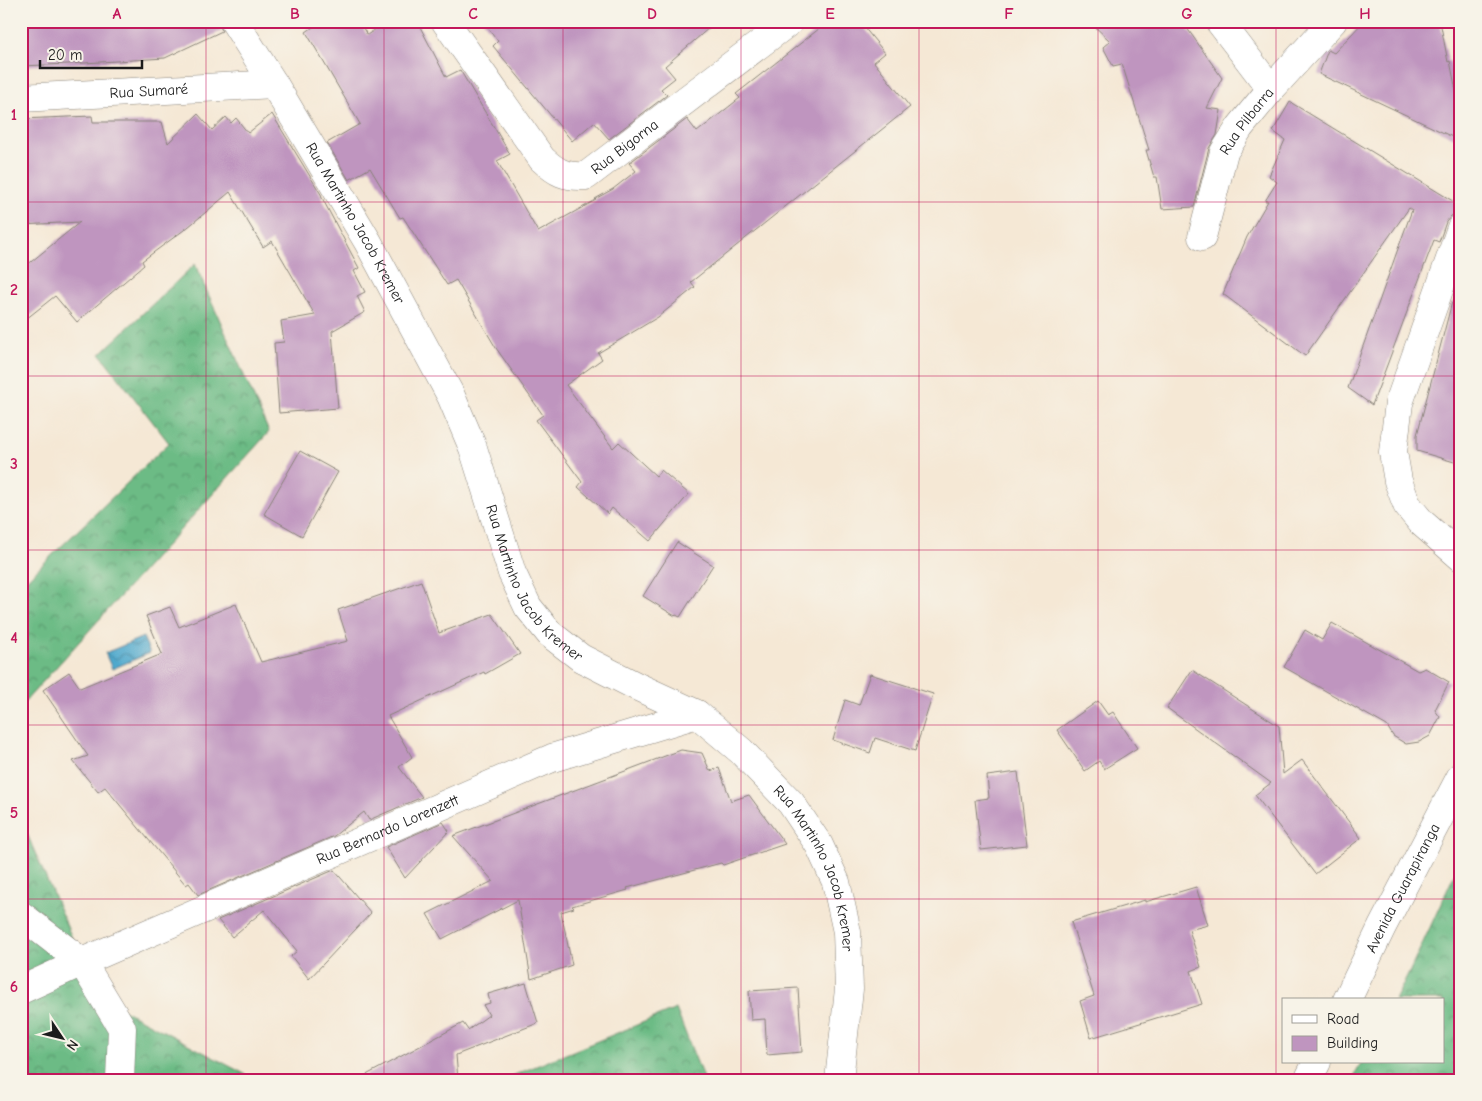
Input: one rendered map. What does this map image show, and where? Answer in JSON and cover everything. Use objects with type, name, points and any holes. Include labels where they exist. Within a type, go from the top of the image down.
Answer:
[{"type":"street","name":"Rua Martinho Jacob Kremer","points":[[234,21],[274,84],[368,242],[451,396],[473,448],[512,573],[528,607],[550,634],[581,658],[636,686],[698,714],[741,751],[791,803],[819,845],[836,882],[847,932],[849,989],[839,1080]]},
{"type":"street","name":"Rua Bigorna","points":[[445,21],[542,159],[556,172],[572,176],[586,176],[790,21]]},
{"type":"street","name":"Rua Pilbarra","points":[[1202,237],[1224,152],[1240,127],[1271,89],[1219,21]]},
{"type":"street","points":[[1271,89],[1333,21]]},
{"type":"street","name":"Rua Sumaré","points":[[21,98],[274,84]]},
{"type":"street","points":[[1461,228],[1399,402],[1392,452],[1398,480],[1407,505],[1422,523],[1461,557]]},
{"type":"street","name":"Rua Bernardo Lorenzett","points":[[21,990],[552,758],[698,714]]},
{"type":"street","name":"Avenida Guarapiranga","points":[[1348,998],[1382,927],[1461,776]]},
{"type":"street","points":[[21,915],[82,962],[122,1028],[120,1080]]},
{"type":"street","points":[[1308,1080],[1316,1064]]},
{"type":"green space","points":[[195,264],[269,432],[21,706],[21,585],[169,443],[100,354]]},
{"type":"green space","points":[[21,820],[97,996],[256,1080],[21,1080]]},
{"type":"green space","points":[[1461,860],[1461,1080],[1352,1080],[1361,1064],[1444,1064],[1444,998],[1396,998]]},
{"type":"green space","points":[[676,1009],[704,1080],[502,1080]]},
{"type":"water","points":[[143,637],[150,653],[112,669],[105,653]]},
{"type":"building","points":[[21,21],[218,21],[222,31],[165,58],[21,66]]},
{"type":"building","points":[[322,21],[359,21],[367,35],[388,21],[417,21],[446,77],[460,70],[510,154],[497,161],[538,232],[613,189],[636,171],[629,163],[687,119],[697,132],[740,98],[736,94],[829,21],[859,21],[885,53],[874,62],[910,107],[691,282],[695,287],[658,317],[598,353],[602,359],[566,385],[613,448],[619,442],[656,476],[661,470],[689,494],[650,541],[612,508],[608,514],[578,487],[582,482],[536,420],[543,415],[496,348],[456,280],[447,285],[403,217],[400,218],[370,168],[349,180],[327,143],[360,124],[306,32]]},
{"type":"building","points":[[483,21],[717,21],[665,66],[675,78],[661,89],[667,95],[609,139],[594,122],[572,141],[493,46],[498,41]]},
{"type":"building","points":[[1089,21],[1182,21],[1222,78],[1207,108],[1221,110],[1217,135],[1209,148],[1194,207],[1162,209],[1157,177],[1154,177],[1146,150],[1149,150],[1122,64],[1113,66],[1103,47],[1110,41]]},
{"type":"building","points":[[1364,21],[1440,21],[1461,115],[1461,141],[1319,74],[1328,50],[1334,53]]},
{"type":"building","points":[[1290,102],[1461,206],[1461,213],[1451,216],[1446,222],[1439,242],[1434,240],[1372,405],[1348,388],[1412,210],[1409,208],[1305,356],[1223,294],[1247,237],[1277,182],[1269,176],[1285,140],[1273,131]]},
{"type":"building","points":[[198,114],[212,130],[226,117],[231,123],[236,118],[248,133],[272,114],[322,196],[359,268],[354,271],[365,292],[357,296],[365,312],[332,331],[338,408],[279,413],[274,343],[284,342],[281,321],[315,315],[272,241],[263,247],[230,192],[188,227],[142,261],[144,265],[77,322],[55,296],[21,323],[21,270],[80,222],[21,225],[21,119],[92,116],[93,122],[162,122],[168,143]]},
{"type":"building","points":[[1452,302],[1461,303],[1461,464],[1417,451],[1417,435]]},
{"type":"building","points":[[300,451],[338,472],[302,536],[264,514]]},
{"type":"building","points":[[677,542],[713,565],[680,617],[675,616],[643,596]]},
{"type":"building","points":[[421,581],[439,633],[492,614],[520,654],[485,674],[484,672],[388,716],[412,757],[399,767],[422,797],[369,820],[364,812],[334,836],[198,895],[189,883],[186,885],[105,787],[98,792],[73,761],[88,756],[43,690],[69,672],[80,688],[162,654],[146,616],[170,607],[179,627],[236,604],[261,662],[348,641],[338,610]]},
{"type":"building","points":[[1332,623],[1418,671],[1425,668],[1449,682],[1435,710],[1440,717],[1430,736],[1419,742],[1406,744],[1393,736],[1387,726],[1284,667],[1305,630],[1322,640]]},
{"type":"building","points":[[1192,670],[1279,726],[1283,774],[1302,760],[1361,838],[1315,874],[1255,795],[1271,783],[1167,708]]},
{"type":"building","points":[[870,674],[933,694],[915,751],[875,738],[870,753],[833,740],[845,700],[859,705]]},
{"type":"building","points":[[1098,701],[1108,715],[1113,712],[1137,748],[1104,769],[1099,761],[1085,771],[1057,730]]},
{"type":"building","points":[[681,750],[702,753],[710,771],[719,768],[731,801],[749,795],[785,844],[723,865],[721,863],[627,888],[628,890],[572,906],[574,908],[561,912],[572,965],[531,979],[518,900],[442,939],[427,914],[493,881],[453,836]]},
{"type":"building","points":[[1018,772],[1027,845],[981,850],[975,800],[989,798],[987,776]]},
{"type":"building","points":[[443,822],[449,831],[405,878],[386,847]]},
{"type":"building","points":[[334,870],[371,913],[309,979],[291,956],[297,951],[264,910],[232,937],[218,920]]},
{"type":"building","points":[[1196,887],[1208,925],[1189,930],[1201,967],[1191,971],[1202,1004],[1091,1038],[1080,1001],[1094,996],[1071,922]]},
{"type":"building","points":[[526,983],[538,1023],[456,1055],[458,1080],[357,1080],[463,1023],[468,1030],[489,1015],[483,1005],[490,1003],[488,994]]},
{"type":"building","points":[[798,988],[802,1052],[767,1055],[765,1019],[751,1020],[749,991]]}]
